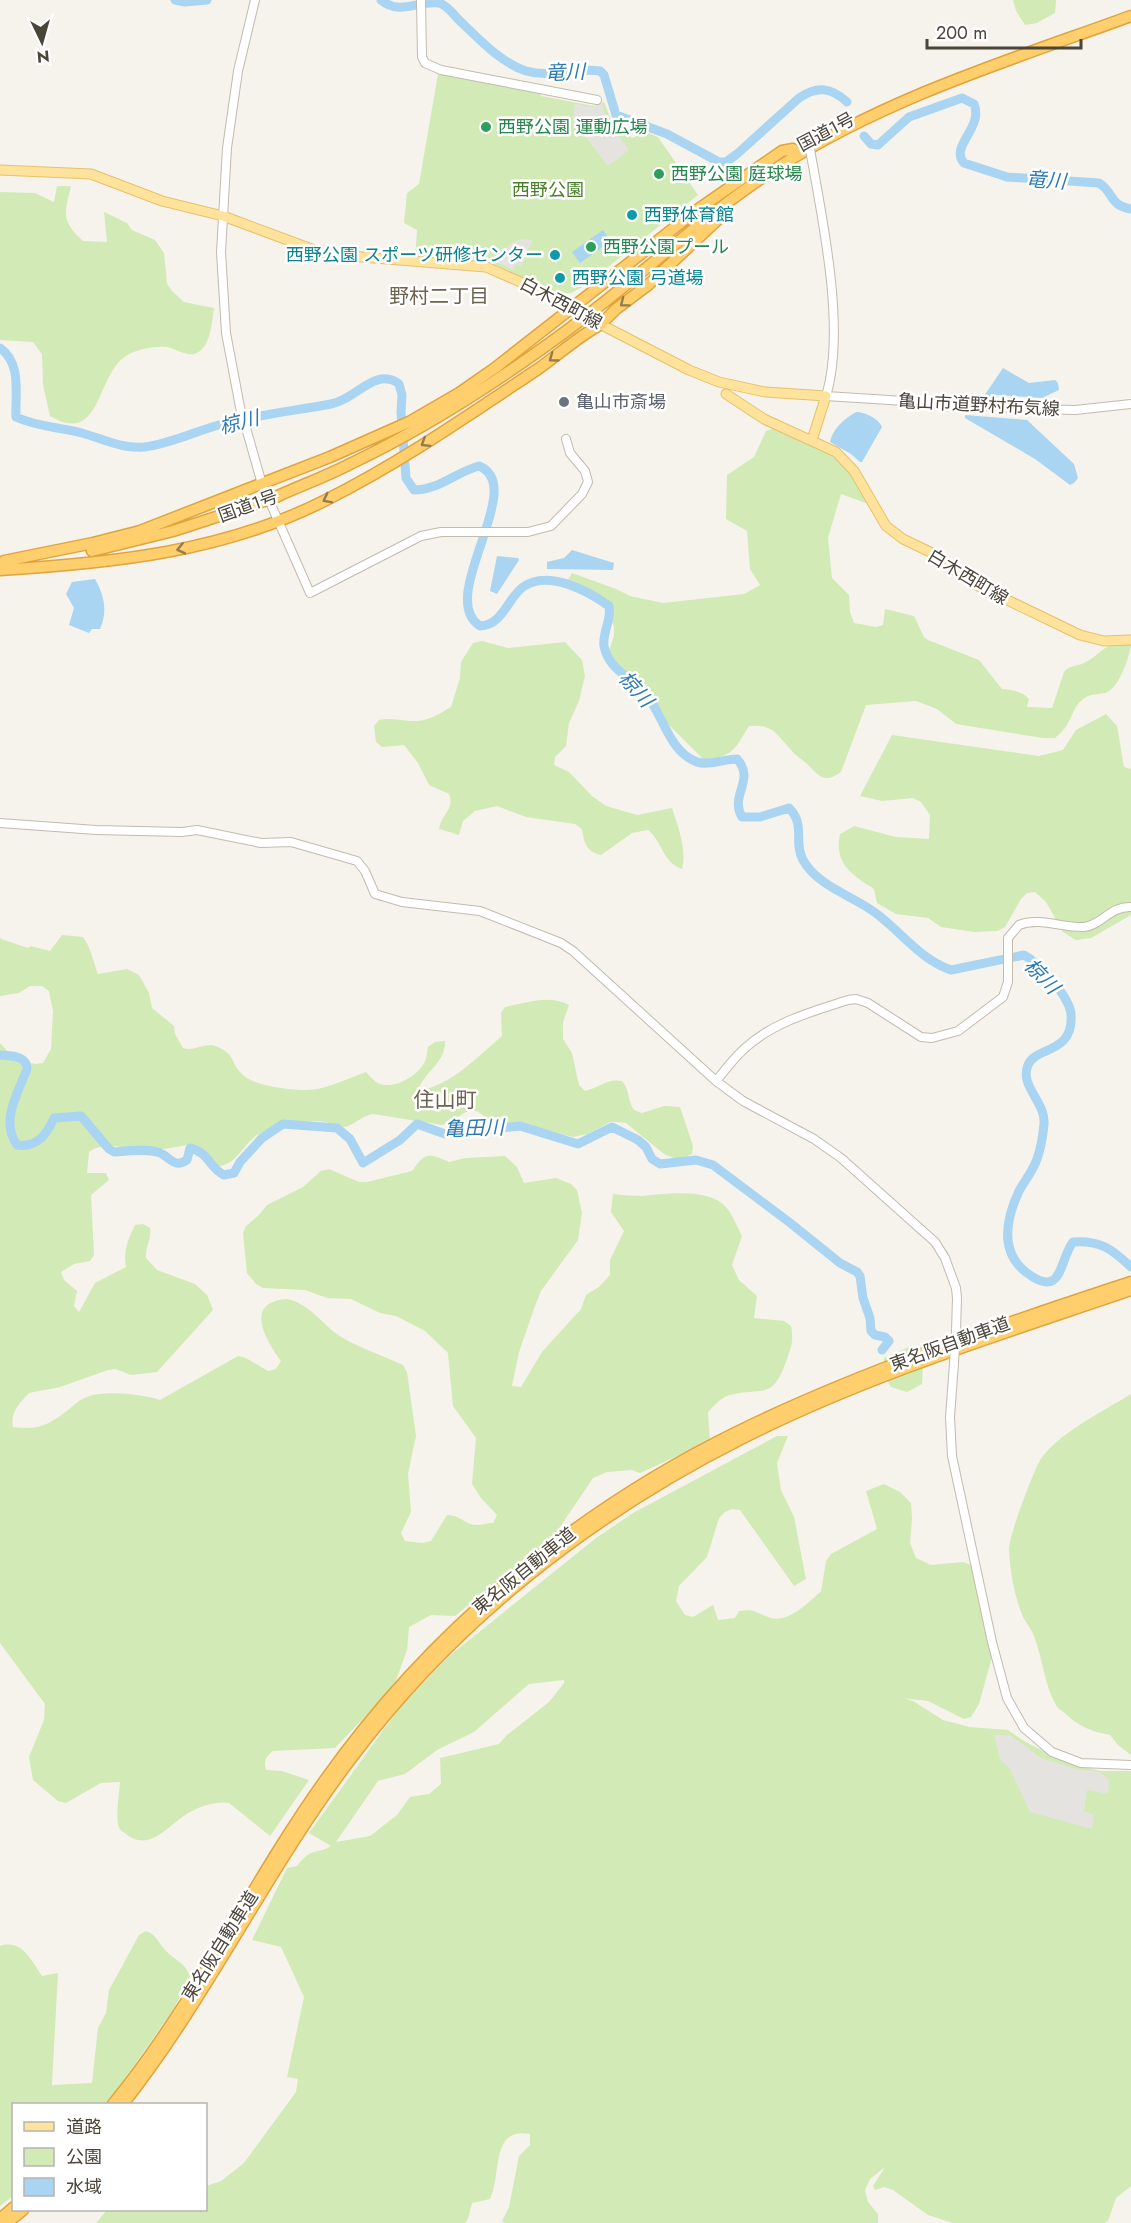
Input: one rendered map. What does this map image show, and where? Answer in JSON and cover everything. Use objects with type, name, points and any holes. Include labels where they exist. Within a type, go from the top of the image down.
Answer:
[{"type":"highway","name":"国道1号","points":[[0,565],[89,551],[193,525],[278,496],[359,460],[419,428],[462,397],[477,393],[578,316],[709,207],[856,115],[906,92],[1131,9]]},
{"type":"highway","name":"国道1号","points":[[795,153],[899,102],[1131,16]]},
{"type":"highway","points":[[0,565],[4,561],[140,531],[354,448],[462,397],[697,210],[782,152],[795,153],[793,161],[722,214],[648,285],[616,309],[472,413],[326,501],[277,522],[238,535],[166,553],[128,559],[0,570]]},
{"type":"highway","name":"東名阪自動車道","points":[[124,2103],[190,2011],[296,1836],[353,1756],[394,1704],[441,1654],[529,1574],[580,1535],[639,1496],[710,1455],[772,1424],[908,1368],[1117,1291],[1131,1282]]},
{"type":"highway","name":"東名阪自動車道","points":[[114,2103],[165,2033],[290,1833],[346,1752],[389,1698],[435,1649],[523,1569],[614,1502],[682,1461],[736,1432],[803,1401],[978,1334],[1117,1291],[1131,1290]]},
{"type":"highway","points":[[0,2219],[12,2209]]},
{"type":"highway","points":[[7,2223],[22,2211]]},
{"type":"main road","name":"白木西町線","points":[[0,170],[91,174],[162,201],[223,216],[325,254],[486,267],[546,293],[689,370],[719,382],[765,392],[826,396]]},
{"type":"main road","name":"白木西町線","points":[[726,394],[764,419],[836,452],[847,462],[860,480],[882,520],[892,530],[903,539],[930,552],[974,584],[1080,635],[1104,640],[1131,640]]},
{"type":"main road","points":[[812,440],[826,396]]},
{"type":"street","points":[[421,0],[424,63],[441,70],[597,100]]},
{"type":"street","points":[[255,1],[241,53],[227,148],[221,252],[226,333],[240,407],[262,484],[310,593],[421,536],[441,532],[528,532],[546,529],[558,520],[582,494],[587,485],[587,478],[570,453],[566,439]]},
{"type":"street","points":[[808,130],[831,290],[833,362],[831,381],[826,396]]},
{"type":"street","name":"亀山市道野村布気線","points":[[826,396],[1076,410],[1131,404]]},
{"type":"street","points":[[0,822],[96,830],[182,832],[197,830],[261,843],[291,842],[357,861],[365,871],[375,894],[402,902],[480,911],[549,938],[568,948],[716,1081],[743,1101],[827,1148],[854,1169],[935,1242],[945,1258],[956,1288],[956,1331],[950,1417],[952,1456],[992,1642],[1007,1698],[1017,1718],[1029,1734],[1052,1752],[1081,1763],[1131,1766]]},
{"type":"street","points":[[716,1081],[742,1050],[774,1028],[789,1019],[848,1000],[856,999],[868,1003],[921,1037],[932,1038],[958,1032],[1003,997],[1008,982],[1007,949],[1010,933],[1022,923],[1086,927],[1118,908],[1131,907]]},
{"type":"green space","points":[[1013,0],[1056,0],[1055,13],[1037,23],[1025,25],[1016,11]]},
{"type":"green space","name":"西野公園","points":[[438,74],[594,106],[604,102],[613,125],[632,138],[646,132],[658,137],[698,195],[608,267],[594,281],[571,293],[557,294],[490,265],[415,259],[417,230],[404,223],[407,193],[419,184]]},
{"type":"green space","points":[[57,186],[71,186],[66,216],[71,227],[83,241],[107,242],[104,212],[127,223],[132,230],[155,240],[164,253],[167,284],[172,291],[184,302],[214,308],[209,337],[200,351],[187,354],[166,347],[155,347],[126,356],[113,369],[88,417],[79,422],[66,423],[50,416],[43,385],[42,354],[33,342],[0,340],[0,192],[35,193],[54,202]]},
{"type":"green space","points":[[778,427],[832,453],[842,462],[871,505],[841,494],[828,538],[832,578],[849,595],[850,612],[854,623],[876,627],[883,625],[885,609],[914,616],[924,637],[979,660],[1002,689],[1013,690],[1026,696],[1029,699],[1027,707],[1052,708],[1066,670],[1082,664],[1113,645],[1131,644],[1119,680],[1110,691],[1090,695],[1082,700],[1065,728],[1055,738],[956,724],[937,709],[916,701],[866,705],[841,772],[830,778],[818,775],[775,732],[761,726],[749,726],[736,746],[727,754],[704,760],[664,720],[633,681],[613,665],[609,651],[614,636],[614,627],[609,612],[585,591],[567,582],[572,573],[630,596],[663,603],[744,594],[760,585],[750,569],[747,531],[726,519],[727,475],[754,457],[766,431]]},
{"type":"green space","points":[[482,641],[508,648],[565,642],[582,660],[585,676],[579,701],[569,723],[566,746],[555,757],[554,765],[569,772],[592,796],[606,806],[637,815],[672,808],[683,846],[682,869],[671,862],[648,830],[632,833],[601,855],[589,849],[582,829],[575,824],[526,817],[497,806],[475,811],[463,821],[459,835],[439,829],[449,808],[449,794],[429,785],[418,763],[404,745],[382,747],[376,742],[374,726],[383,719],[424,720],[451,707],[460,678],[461,662],[473,643]]},
{"type":"green space","points":[[1106,714],[1117,726],[1124,767],[1131,769],[1131,915],[1091,938],[1076,940],[1063,932],[1046,902],[1035,892],[1027,893],[1021,899],[1005,927],[998,931],[974,932],[941,927],[928,918],[896,914],[877,903],[874,889],[852,873],[842,861],[840,834],[854,826],[896,837],[929,839],[930,815],[921,802],[913,798],[882,801],[860,796],[892,735],[1039,756],[1063,750],[1076,730]]},
{"type":"green space","points":[[62,935],[83,937],[98,974],[127,969],[139,975],[149,993],[152,1008],[174,1026],[175,1034],[183,1048],[192,1049],[214,1045],[228,1053],[238,1070],[248,1079],[280,1088],[304,1090],[322,1088],[366,1072],[382,1085],[397,1084],[411,1077],[422,1067],[428,1047],[435,1042],[445,1041],[442,1055],[424,1078],[418,1091],[430,1088],[463,1070],[502,1036],[501,1013],[505,1007],[537,1000],[562,1002],[569,1005],[563,1022],[563,1039],[572,1053],[579,1085],[585,1091],[607,1082],[622,1081],[634,1110],[642,1113],[664,1106],[680,1107],[693,1146],[692,1154],[679,1160],[664,1154],[626,1123],[610,1122],[588,1134],[573,1137],[518,1123],[493,1126],[485,1117],[472,1110],[442,1125],[373,1114],[344,1127],[319,1121],[283,1125],[259,1134],[237,1156],[221,1166],[207,1163],[187,1145],[150,1150],[116,1146],[96,1148],[89,1152],[87,1173],[106,1173],[109,1180],[91,1195],[94,1255],[90,1261],[74,1264],[61,1272],[64,1280],[77,1291],[74,1306],[79,1312],[95,1283],[126,1267],[126,1250],[130,1235],[135,1225],[143,1224],[150,1228],[146,1258],[157,1270],[195,1284],[207,1295],[213,1310],[157,1372],[131,1375],[116,1369],[108,1370],[60,1387],[29,1393],[14,1412],[13,1427],[42,1426],[87,1397],[95,1395],[124,1394],[160,1400],[238,1356],[268,1371],[276,1369],[281,1361],[267,1339],[261,1321],[262,1313],[265,1307],[273,1302],[289,1299],[312,1312],[343,1338],[403,1365],[407,1372],[416,1436],[408,1474],[411,1512],[401,1533],[405,1541],[422,1543],[431,1541],[447,1515],[455,1516],[473,1525],[493,1523],[497,1515],[472,1484],[476,1438],[453,1406],[448,1353],[425,1331],[396,1316],[380,1313],[351,1299],[327,1298],[305,1290],[263,1288],[256,1284],[247,1273],[243,1233],[246,1226],[267,1205],[303,1187],[321,1171],[329,1169],[359,1182],[367,1182],[412,1171],[420,1160],[428,1156],[449,1162],[465,1158],[505,1156],[517,1167],[524,1183],[556,1178],[571,1184],[577,1190],[582,1213],[578,1240],[541,1291],[519,1352],[512,1386],[521,1387],[542,1352],[581,1309],[586,1295],[599,1287],[610,1275],[610,1260],[624,1231],[611,1212],[613,1194],[641,1196],[685,1193],[697,1194],[718,1201],[733,1217],[742,1236],[732,1265],[739,1280],[757,1296],[754,1318],[784,1321],[791,1326],[791,1348],[776,1382],[765,1390],[730,1395],[718,1402],[708,1412],[710,1441],[640,1473],[632,1470],[607,1472],[593,1478],[556,1533],[455,1616],[431,1615],[409,1627],[407,1650],[394,1686],[335,1748],[270,1753],[266,1759],[266,1770],[282,1771],[309,1780],[270,1836],[229,1803],[221,1803],[207,1805],[186,1814],[153,1838],[135,1839],[118,1826],[120,1782],[101,1783],[66,1803],[58,1801],[33,1780],[29,1757],[44,1720],[45,1704],[0,1643],[0,1043],[16,1061],[43,1063],[51,1049],[53,1011],[49,991],[42,986],[30,986],[19,993],[0,996],[0,937],[28,948],[31,946],[50,951]]},
{"type":"green space","points":[[911,1346],[919,1347],[923,1366],[922,1384],[907,1392],[891,1387],[884,1375],[884,1358]]},
{"type":"green space","points":[[1131,1394],[1131,1755],[1110,1735],[1081,1725],[1056,1705],[1049,1689],[1034,1636],[1022,1615],[1013,1581],[1009,1550],[1026,1494],[1038,1464],[1045,1454],[1066,1434]]},
{"type":"green space","points":[[777,1436],[788,1436],[777,1463],[781,1490],[794,1517],[806,1579],[794,1586],[740,1510],[732,1509],[719,1518],[707,1557],[679,1586],[676,1601],[685,1615],[693,1617],[713,1605],[718,1620],[735,1618],[739,1611],[745,1610],[778,1619],[792,1615],[821,1591],[826,1561],[831,1554],[877,1529],[866,1491],[884,1484],[900,1492],[911,1503],[910,1543],[916,1558],[931,1565],[963,1562],[971,1565],[992,1657],[979,1704],[971,1717],[964,1719],[928,1701],[902,1698],[913,1701],[943,1720],[970,1727],[1008,1730],[1064,1762],[1100,1771],[1131,1771],[1131,2186],[1116,2198],[1108,2221],[1104,2223],[953,2223],[928,2215],[893,2190],[884,2187],[875,2190],[873,2186],[885,2167],[870,2179],[865,2190],[868,2202],[878,2214],[878,2223],[505,2223],[502,2221],[509,2207],[519,2156],[530,2145],[530,2134],[517,2134],[509,2137],[499,2154],[494,2189],[490,2199],[472,2203],[465,2223],[96,2223],[106,2211],[207,2211],[207,2186],[221,2181],[244,2163],[296,2092],[298,2079],[287,2077],[304,1997],[281,1947],[252,1940],[287,1868],[297,1866],[310,1854],[331,1846],[309,1833],[400,1707],[448,1657],[596,1538],[633,1513]],"holes":[[[564,1680],[549,1702],[499,1744],[440,1758],[441,1784],[429,1794],[410,1797],[397,1815],[370,1836],[336,1842],[378,1781],[405,1774],[437,1750],[474,1732],[529,1684]]]},
{"type":"green space","points":[[146,1931],[153,1935],[167,1952],[183,1965],[190,1977],[173,2010],[108,2103],[12,2103],[12,2197],[0,2206],[0,1946],[14,1945],[20,1948],[42,1976],[58,1973],[52,2085],[92,2083],[98,2028],[106,2013],[109,1990],[139,1935]]},
{"type":"shaded area","points":[[602,103],[607,121],[629,150],[608,166],[573,120],[575,104],[593,107]]},
{"type":"shaded area","points":[[519,239],[533,240],[521,266],[516,264],[513,270],[494,261],[498,252]]},
{"type":"shaded area","points":[[994,1735],[1010,1735],[1041,1758],[1104,1775],[1109,1781],[1108,1794],[1087,1790],[1084,1811],[1094,1815],[1092,1829],[1030,1812],[1010,1769],[1000,1759]]},
{"type":"water","name":"西野公園プール","points":[[603,230],[611,241],[580,263],[572,252]]},
{"type":"water","points":[[1003,368],[1029,383],[1055,380],[1059,390],[1042,398],[997,395],[982,399]]},
{"type":"water","points":[[856,412],[871,416],[882,427],[862,462],[830,442],[840,424]]},
{"type":"water","points":[[965,415],[1027,420],[1074,464],[1078,478],[1070,485],[1035,459],[965,418]]},
{"type":"water","points":[[572,550],[614,563],[613,570],[547,569],[547,562],[564,558]]},
{"type":"water","points":[[497,556],[519,560],[497,594],[490,591]]},
{"type":"water","points":[[95,579],[103,597],[104,616],[100,629],[92,629],[89,633],[69,625],[74,608],[66,594],[72,582]]},
{"type":"waterway","name":"竜川","points":[[175,0],[185,2],[207,0]]},
{"type":"waterway","name":"竜川","points":[[381,0],[395,7],[442,4],[491,50],[526,71],[535,73],[600,71],[604,75],[616,115],[667,134],[719,162],[726,162],[737,154],[799,98],[812,91],[830,91],[847,102]]},
{"type":"waterway","name":"竜川","points":[[864,136],[871,144],[878,145],[909,117],[962,98],[974,104],[976,113],[975,121],[961,150],[964,163],[1007,177],[1099,183],[1115,202],[1131,209]]},
{"type":"waterway","name":"椋川","points":[[0,348],[12,362],[16,380],[16,417],[32,423],[136,447],[163,443],[209,428],[260,416],[331,404],[382,379],[399,384],[402,395],[401,412],[406,478],[414,490],[431,487],[479,466],[492,477],[494,496],[468,592],[469,612],[480,626],[494,621],[518,592],[533,582],[544,580],[568,584],[600,600],[609,606],[610,611],[604,636],[606,654],[614,666],[649,698],[678,748],[697,762],[737,759],[744,774],[738,802],[742,817],[760,817],[789,808],[797,821],[800,853],[810,869],[827,884],[877,914],[921,952],[940,965],[951,970],[1024,955],[1052,981],[1069,1007],[1070,1027],[1067,1037],[1061,1043],[1038,1055],[1028,1065],[1027,1080],[1044,1116],[1044,1128],[1035,1163],[1014,1202],[1008,1224],[1009,1245],[1018,1265],[1027,1273],[1047,1282],[1054,1280],[1058,1274],[1073,1242],[1098,1244],[1105,1247],[1131,1267]]},
{"type":"waterway","name":"亀田川","points":[[0,1055],[21,1059],[27,1069],[15,1097],[10,1117],[12,1136],[17,1145],[36,1142],[54,1118],[81,1116],[114,1152],[139,1150],[158,1152],[173,1162],[179,1163],[187,1160],[190,1148],[202,1153],[224,1175],[234,1173],[240,1162],[262,1138],[283,1124],[337,1128],[350,1139],[363,1163],[400,1140],[417,1124],[445,1134],[520,1126],[578,1144],[612,1127],[638,1140],[646,1147],[652,1159],[660,1164],[696,1160],[713,1165],[840,1263],[857,1272],[870,1318],[871,1331],[889,1341],[882,1350]]},
{"type":"place","name":"西野公園 運動広場","points":[[486,127]]},
{"type":"place","name":"西野公園 庭球場","points":[[659,174]]},
{"type":"place","name":"西野体育館","points":[[632,215]]},
{"type":"place","name":"西野公園プール","points":[[591,247]]},
{"type":"place","name":"西野公園 スポーツ研修センター","points":[[555,255]]},
{"type":"place","name":"西野公園 弓道場","points":[[560,278]]},
{"type":"place","name":"亀山市斎場","points":[[564,402]]},
{"type":"district","name":"野村二丁目","points":[[439,296]]},
{"type":"district","name":"住山町","points":[[445,1100]]}]
